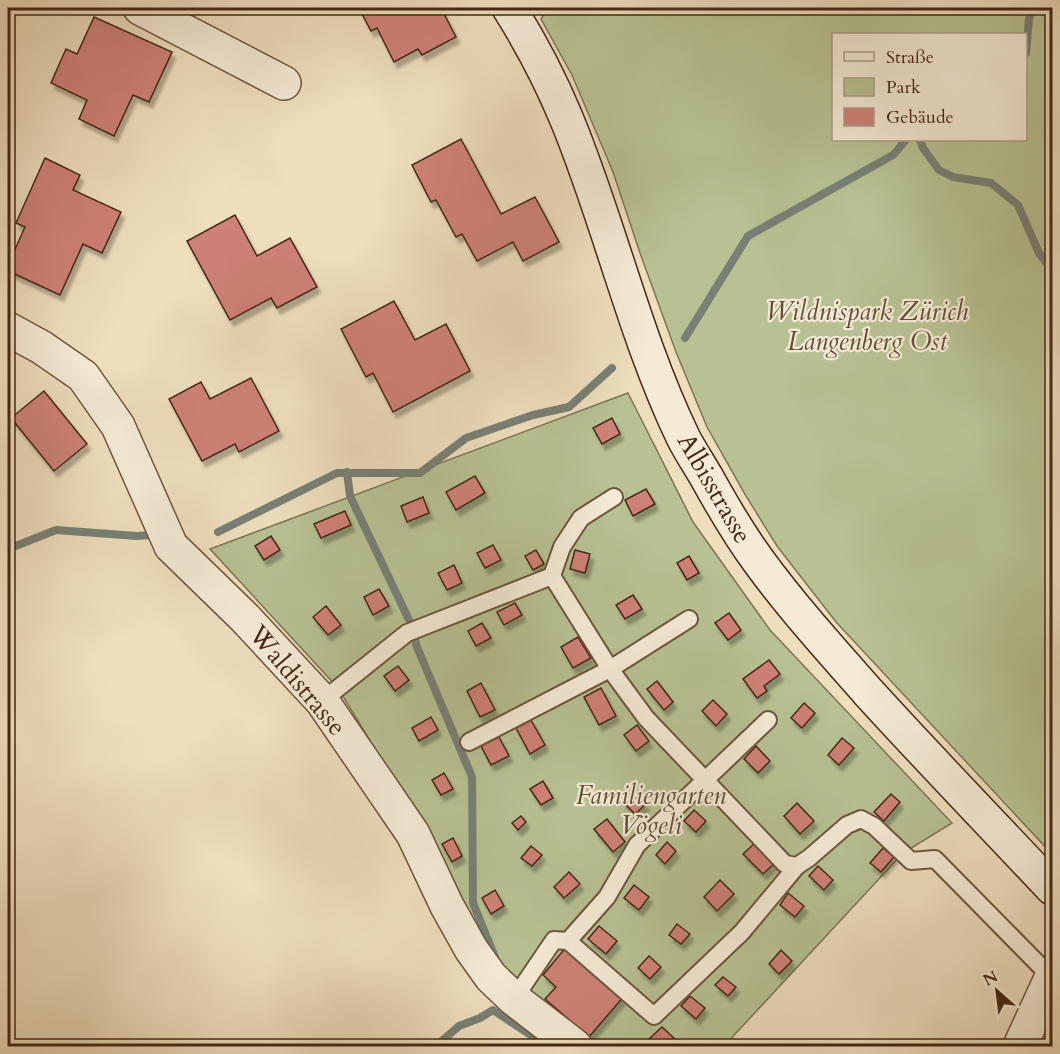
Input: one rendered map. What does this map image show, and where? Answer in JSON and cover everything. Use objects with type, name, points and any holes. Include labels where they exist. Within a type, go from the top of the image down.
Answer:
[{"type":"street","points":[[140,8],[284,83]]},
{"type":"street","name":"Albisstrasse","points":[[508,8],[521,27],[567,120],[590,180],[651,360],[684,437],[725,510],[758,561],[818,635],[887,713],[1053,888]]},
{"type":"street","name":"Waldistrasse","points":[[8,329],[41,347],[83,376],[118,426],[171,546],[245,618],[322,701],[413,834],[447,906],[471,949],[491,977],[514,999],[575,1047]]},
{"type":"street","points":[[1020,1047],[1052,977]]},
{"type":"lane","points":[[322,701],[413,631],[552,576],[562,547],[582,518],[614,497]]},
{"type":"lane","points":[[552,576],[610,669],[646,718],[785,864],[796,866]]},
{"type":"lane","points":[[469,742],[610,669],[689,619]]},
{"type":"lane","points":[[568,941],[607,897],[637,846],[768,720]]},
{"type":"lane","points":[[514,999],[554,940],[568,941],[654,1016],[742,932],[796,866],[809,858],[847,825],[861,819],[874,826],[911,861],[935,859],[1052,977]]},
{"type":"green space","name":"Wildnispark Zürich Langenberg Ost","points":[[548,8],[1052,8],[1052,854],[836,622],[777,546],[746,496],[707,427],[676,352],[613,172],[572,75],[541,19]]},
{"type":"green space","name":"Familiengarten Vögeli","points":[[628,393],[693,522],[770,630],[952,823],[903,853],[724,1046],[601,1046],[495,964],[426,833],[338,688],[210,549]]},
{"type":"building","points":[[359,8],[410,8],[412,13],[423,8],[441,8],[456,37],[422,55],[418,49],[394,62],[377,28],[371,31]]},
{"type":"building","points":[[94,17],[172,52],[149,102],[133,95],[114,136],[79,119],[87,100],[51,83],[66,49],[77,54]]},
{"type":"building","points":[[461,139],[501,214],[535,197],[559,242],[523,261],[513,242],[477,261],[462,234],[456,237],[436,200],[431,202],[412,165]]},
{"type":"building","points":[[45,158],[80,175],[73,190],[121,212],[102,253],[83,244],[60,295],[8,271],[8,265],[25,227],[16,223]]},
{"type":"building","points":[[235,215],[257,256],[290,238],[317,287],[277,308],[271,298],[230,320],[187,241]]},
{"type":"building","points":[[394,301],[415,340],[446,324],[470,371],[393,412],[373,373],[366,377],[341,329]]},
{"type":"building","points":[[251,378],[279,431],[239,452],[235,444],[202,461],[169,399],[201,382],[210,399]]},
{"type":"building","points":[[44,391],[87,444],[54,471],[11,418]]},
{"type":"building","points":[[612,418],[620,434],[602,444],[593,428]]},
{"type":"building","points":[[475,476],[485,493],[456,510],[446,492]]},
{"type":"building","points":[[646,489],[655,504],[633,516],[625,500]]},
{"type":"building","points":[[423,497],[429,513],[407,522],[401,506]]},
{"type":"building","points":[[345,511],[351,525],[321,538],[314,524]]},
{"type":"building","points":[[271,536],[280,550],[264,560],[255,546]]},
{"type":"building","points":[[493,545],[501,560],[485,568],[477,553]]},
{"type":"building","points":[[536,550],[544,564],[533,570],[525,556]]},
{"type":"building","points":[[575,550],[590,554],[585,573],[570,569]]},
{"type":"building","points":[[689,556],[699,573],[687,580],[677,563]]},
{"type":"building","points":[[454,565],[462,583],[447,590],[438,573]]},
{"type":"building","points":[[379,589],[389,606],[373,615],[364,597]]},
{"type":"building","points":[[633,595],[642,609],[625,619],[616,605]]},
{"type":"building","points":[[515,603],[522,615],[504,625],[497,612]]},
{"type":"building","points":[[326,606],[341,625],[328,635],[313,617]]},
{"type":"building","points":[[729,613],[741,630],[728,640],[715,623]]},
{"type":"building","points":[[482,623],[491,638],[476,646],[468,631]]},
{"type":"building","points":[[578,637],[591,658],[573,668],[561,647]]},
{"type":"building","points":[[769,660],[780,674],[764,686],[767,691],[757,698],[743,679]]},
{"type":"building","points":[[398,666],[409,680],[395,691],[384,676]]},
{"type":"building","points":[[657,681],[673,702],[664,710],[647,689]]},
{"type":"building","points":[[481,683],[495,710],[480,717],[467,691]]},
{"type":"building","points":[[601,688],[616,716],[599,725],[584,697]]},
{"type":"building","points":[[713,700],[727,714],[716,726],[702,711]]},
{"type":"building","points":[[804,703],[815,713],[802,728],[791,718]]},
{"type":"building","points":[[431,717],[438,730],[419,741],[412,728]]},
{"type":"building","points":[[531,720],[545,745],[530,754],[516,728]]},
{"type":"building","points":[[637,725],[649,741],[636,751],[624,735]]},
{"type":"building","points":[[499,737],[509,756],[491,765],[481,746]]},
{"type":"building","points":[[842,738],[854,748],[839,765],[828,755]]},
{"type":"building","points":[[756,746],[770,761],[758,773],[744,759]]},
{"type":"building","points":[[444,773],[453,789],[441,795],[432,780]]},
{"type":"building","points":[[543,781],[553,798],[541,805],[530,789]]},
{"type":"building","points":[[633,791],[646,804],[635,814],[622,801]]},
{"type":"building","points":[[891,794],[900,802],[884,821],[874,812]]},
{"type":"building","points":[[797,803],[814,821],[800,834],[784,816]]},
{"type":"building","points":[[694,810],[706,821],[696,832],[684,821]]},
{"type":"building","points":[[521,816],[526,822],[518,830],[512,823]]},
{"type":"building","points":[[607,819],[625,842],[613,852],[594,829]]},
{"type":"building","points":[[453,838],[462,856],[452,862],[442,844]]},
{"type":"building","points":[[667,842],[676,851],[665,864],[656,855]]},
{"type":"building","points":[[756,842],[776,862],[763,874],[743,854]]},
{"type":"building","points":[[531,846],[542,855],[532,866],[521,858]]},
{"type":"building","points":[[883,848],[894,857],[881,872],[870,863]]},
{"type":"building","points":[[818,866],[833,880],[824,890],[809,876]]},
{"type":"building","points":[[569,872],[580,884],[564,898],[554,887]]},
{"type":"building","points":[[720,880],[734,894],[717,911],[704,897]]},
{"type":"building","points":[[634,885],[649,897],[639,910],[624,898]]},
{"type":"building","points":[[495,890],[504,906],[491,914],[482,898]]},
{"type":"building","points":[[788,893],[804,906],[795,917],[780,905]]},
{"type":"building","points":[[677,924],[690,934],[681,944],[669,935]]},
{"type":"building","points":[[599,926],[617,941],[606,954],[588,939]]},
{"type":"building","points":[[567,946],[625,995],[589,1037],[545,999],[556,987],[543,975]]},
{"type":"building","points":[[781,950],[792,961],[779,974],[769,964]]},
{"type":"building","points":[[649,956],[661,967],[650,979],[638,968]]},
{"type":"building","points":[[723,977],[736,987],[728,996],[715,985]]},
{"type":"building","points":[[690,996],[705,1008],[696,1019],[681,1006]]},
{"type":"building","points":[[662,1027],[676,1040],[669,1046],[657,1046],[649,1039]]},
{"type":"waterway","points":[[1027,42],[1032,8]]},
{"type":"waterway","points":[[685,338],[748,236],[893,155],[905,141]]},
{"type":"waterway","points":[[920,141],[939,170],[953,177],[991,183],[1018,205],[1039,253],[1052,270]]},
{"type":"waterway","points":[[218,532],[337,473],[420,473],[466,438],[533,415],[569,407],[612,368]]},
{"type":"waterway","points":[[347,472],[350,496],[410,622],[417,647],[472,777],[473,903],[495,957]]},
{"type":"waterway","points":[[8,549],[56,530],[150,535]]},
{"type":"waterway","points":[[436,1046],[459,1026],[493,1010],[547,1046]]}]
